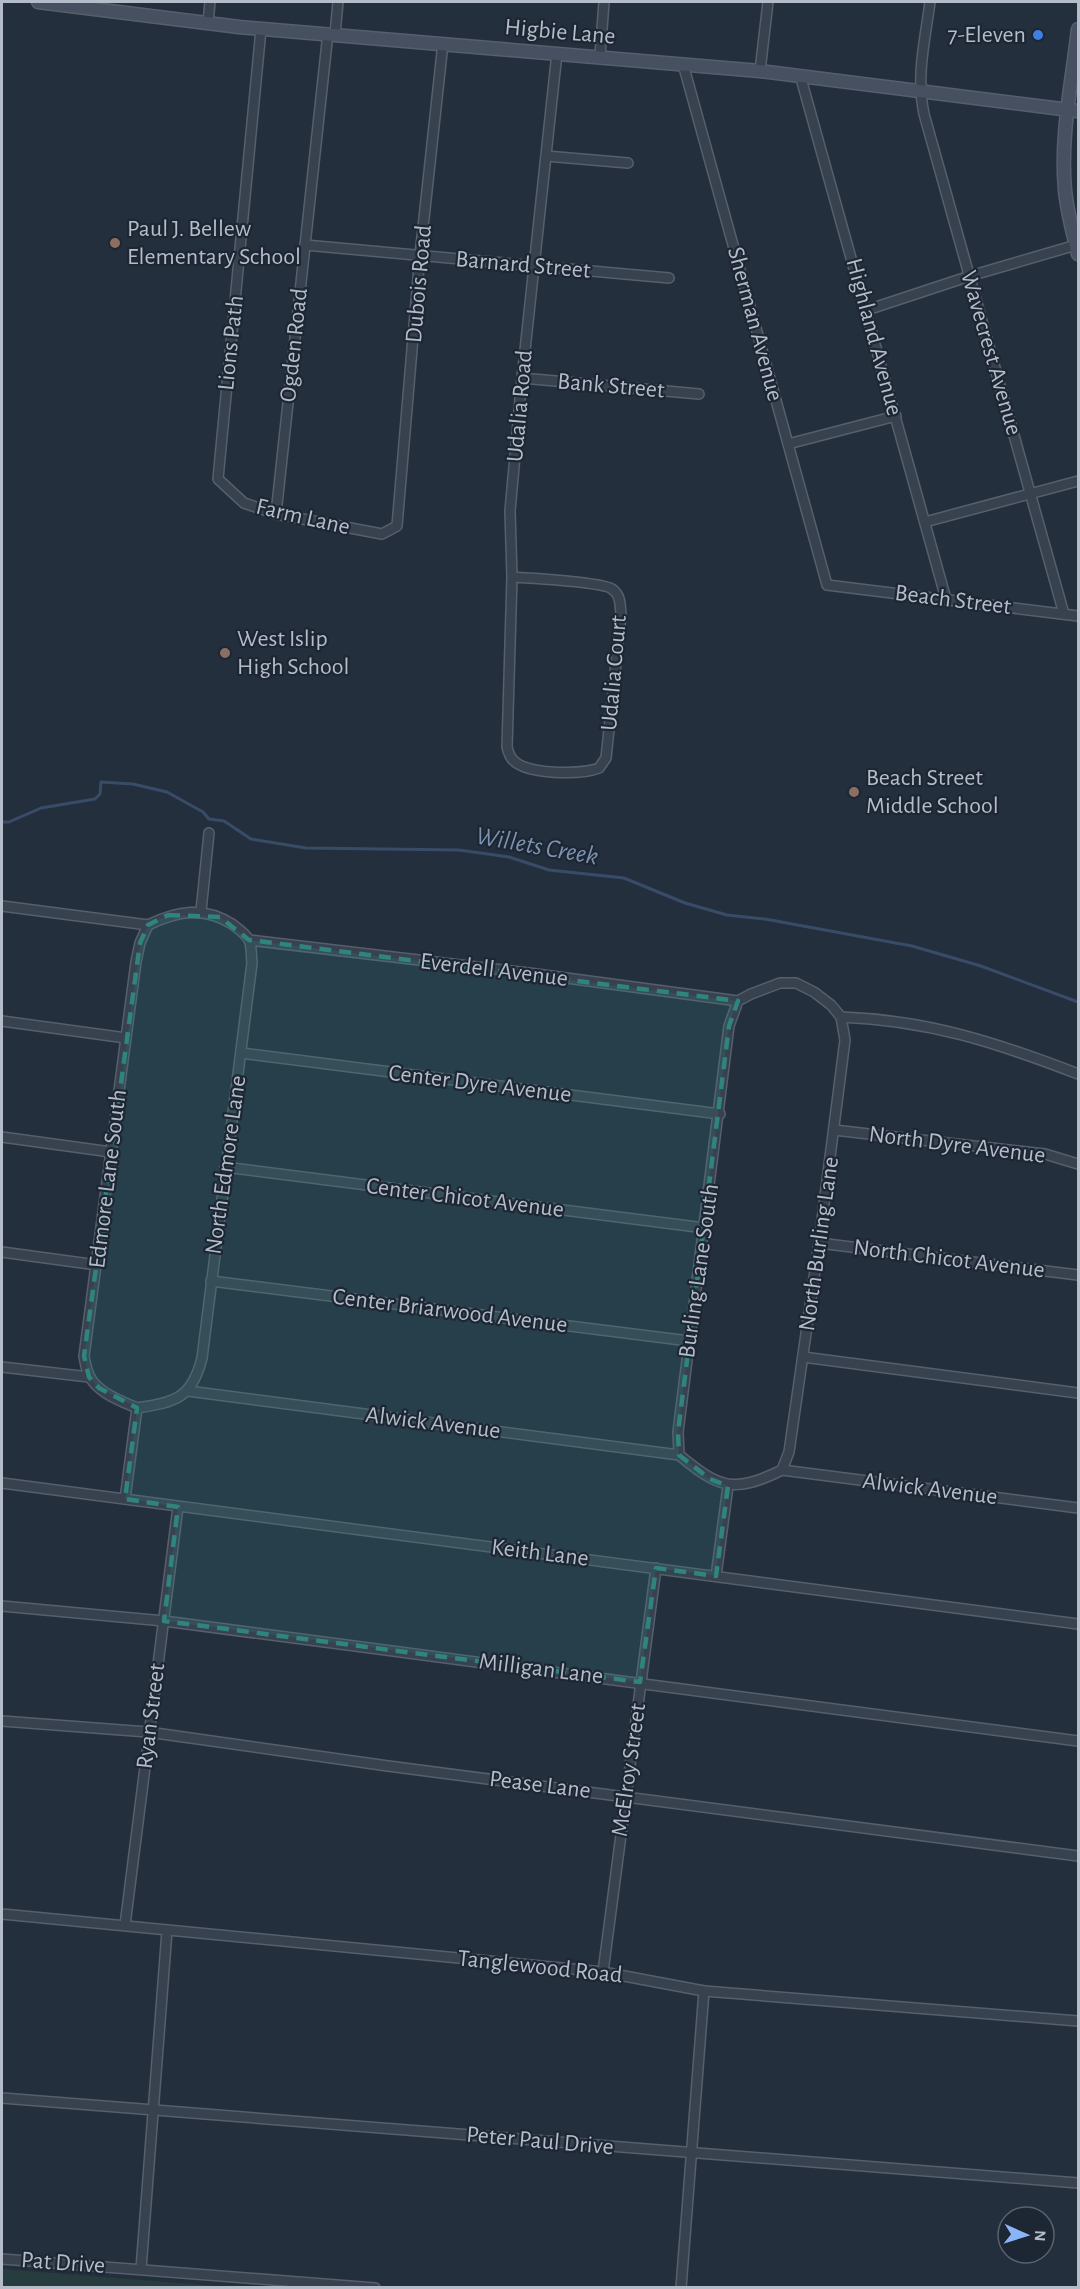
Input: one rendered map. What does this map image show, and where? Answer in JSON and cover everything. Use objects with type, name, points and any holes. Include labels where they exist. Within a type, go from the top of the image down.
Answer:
[{"type":"main road","name":"Higbie Lane","points":[[38,2],[83,4],[261,29],[332,33],[800,75],[1073,110]]},
{"type":"main road","points":[[1077,249],[1065,184],[1064,150],[1073,110],[1078,29]]},
{"type":"street","points":[[208,23],[210,2]]},
{"type":"street","name":"Ogden Road","points":[[276,514],[305,245],[338,2]]},
{"type":"street","points":[[600,56],[604,2]]},
{"type":"street","points":[[760,71],[768,2]]},
{"type":"street","name":"Wavecrest Avenue","points":[[930,2],[920,91],[924,114],[1064,614]]},
{"type":"street","name":"Lions Path","points":[[218,479],[261,29]]},
{"type":"street","name":"Dubois Road","points":[[397,526],[420,255],[443,43]]},
{"type":"street","name":"Udalia Road","points":[[512,759],[507,747],[512,577],[510,511],[557,53]]},
{"type":"street","name":"Sherman Avenue","points":[[683,64],[827,585]]},
{"type":"street","name":"Highland Avenue","points":[[800,75],[946,599]]},
{"type":"street","points":[[546,156],[628,163]]},
{"type":"street","name":"Barnard Street","points":[[305,245],[669,278]]},
{"type":"street","points":[[867,310],[970,276],[1077,249]]},
{"type":"street","name":"Bank Street","points":[[522,378],[699,394]]},
{"type":"street","points":[[788,444],[896,416]]},
{"type":"street","name":"Farm Lane","points":[[218,479],[244,503],[276,514],[382,534],[397,526]]},
{"type":"street","points":[[925,522],[1078,481]]},
{"type":"street","name":"Udalia Court","points":[[512,577],[612,588],[620,598],[621,615],[606,758],[599,768],[577,773],[527,768],[512,759]]},
{"type":"street","name":"Beach Street","points":[[827,585],[1078,616]]},
{"type":"street","points":[[201,911],[209,833]]},
{"type":"street","points":[[2,906],[148,925],[168,915],[201,911],[220,917],[240,930],[249,940]]},
{"type":"street","name":"Edmore Lane South","points":[[89,1377],[84,1356],[140,943],[148,925]]},
{"type":"street","name":"Everdell Avenue","points":[[249,940],[529,973],[738,1001]]},
{"type":"street","name":"North Edmore Lane","points":[[188,1391],[197,1377],[202,1358],[252,963],[249,940]]},
{"type":"street","points":[[738,1001],[780,983],[796,983],[814,992],[841,1017],[943,1028],[1010,1047],[1078,1074]]},
{"type":"street","name":"Burling Lane South","points":[[679,1455],[678,1432],[720,1114],[729,1026],[738,1001]]},
{"type":"street","name":"North Burling Lane","points":[[782,1470],[789,1452],[834,1130],[845,1040],[841,1017]]},
{"type":"street","points":[[2,1021],[126,1038]]},
{"type":"street","name":"Center Dyre Avenue","points":[[241,1053],[720,1114]]},
{"type":"street","name":"North Dyre Avenue","points":[[834,1130],[1045,1154],[1078,1164]]},
{"type":"street","points":[[2,1137],[111,1152]]},
{"type":"street","name":"Center Chicot Avenue","points":[[225,1167],[705,1228]]},
{"type":"street","name":"North Chicot Avenue","points":[[819,1243],[1078,1275]]},
{"type":"street","points":[[2,1252],[97,1264]]},
{"type":"street","name":"Center Briarwood Avenue","points":[[211,1281],[689,1341]]},
{"type":"street","points":[[803,1357],[1078,1393]]},
{"type":"street","points":[[2,1367],[89,1377],[112,1396],[137,1408],[160,1404],[188,1391]]},
{"type":"street","name":"Alwick Avenue","points":[[188,1391],[679,1455]]},
{"type":"street","points":[[125,1499],[137,1408]]},
{"type":"street","points":[[679,1455],[710,1479],[728,1486],[757,1482],[782,1470]]},
{"type":"street","name":"Alwick Avenue","points":[[782,1470],[1078,1508]]},
{"type":"street","name":"Keith Lane","points":[[2,1483],[1078,1624]]},
{"type":"street","points":[[716,1576],[728,1486]]},
{"type":"street","name":"Ryan Street","points":[[125,1925],[178,1506]]},
{"type":"street","name":"McElroy Street","points":[[603,1972],[656,1568]]},
{"type":"street","name":"Milligan Lane","points":[[2,1606],[164,1620],[1078,1741]]},
{"type":"street","name":"Pease Lane","points":[[2,1721],[148,1732],[388,1766],[625,1795],[1078,1856]]},
{"type":"street","name":"Tanglewood Road","points":[[2,1914],[603,1972],[704,1991],[1078,2021]]},
{"type":"street","points":[[141,2269],[167,1931]]},
{"type":"street","points":[[681,2288],[704,1991]]},
{"type":"street","name":"Peter Paul Drive","points":[[2,2098],[1078,2184]]},
{"type":"street","name":"Pat Drive","points":[[2,2259],[375,2288]]},
{"type":"highlighted area","points":[[168,915],[220,917],[249,940],[738,1001],[729,1026],[678,1432],[679,1455],[710,1479],[728,1486],[716,1576],[656,1568],[640,1682],[164,1621],[178,1507],[125,1499],[137,1408],[99,1388],[89,1377],[84,1356],[140,943],[148,925]]},
{"type":"green space","points":[[2,2269],[231,2287],[2,2287]]},
{"type":"waterway","name":"Willets Creek","points":[[2,822],[9,822],[41,808],[95,799],[100,794],[101,782],[133,784],[167,792],[203,812],[209,819],[224,821],[251,839],[306,848],[459,850],[509,857],[549,870],[624,878],[685,903],[727,915],[765,919],[912,946],[981,966],[1078,1002]]},
{"type":"place","name":"7-Eleven","points":[[1038,35]]},
{"type":"place","name":"Paul J. Bellew Elementary School","points":[[115,243]]},
{"type":"place","name":"West Islip High School","points":[[225,653]]},
{"type":"place","name":"Beach Street Middle School","points":[[854,792]]}]
